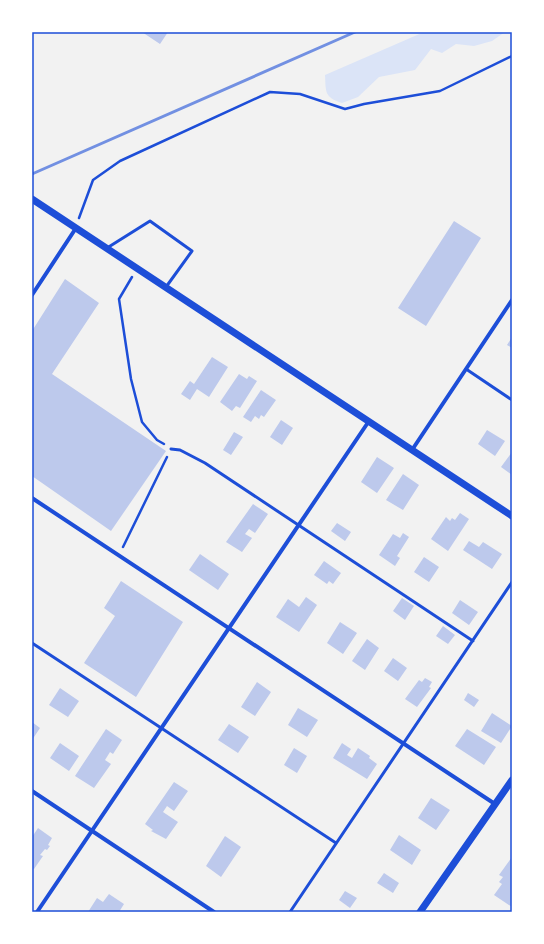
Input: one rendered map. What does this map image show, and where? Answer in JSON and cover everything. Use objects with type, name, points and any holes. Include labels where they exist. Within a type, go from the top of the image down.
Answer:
[{"type":"street","points":[[32,199],[512,516]]},
{"type":"street","points":[[32,295],[76,228]]},
{"type":"street","points":[[412,450],[512,300]]},
{"type":"street","points":[[37,912],[231,628],[369,421]]},
{"type":"street","points":[[32,498],[231,628],[495,804]]},
{"type":"street","points":[[420,912],[512,780]]},
{"type":"street","points":[[32,791],[214,912]]},
{"type":"lane","points":[[107,248],[150,221],[192,251],[166,287]]},
{"type":"lane","points":[[466,369],[512,400]]},
{"type":"lane","points":[[171,449],[180,450],[205,463],[473,641]]},
{"type":"lane","points":[[290,912],[512,582]]},
{"type":"lane","points":[[32,643],[336,843]]},
{"type":"path","points":[[76,228],[83,203],[93,180],[120,161],[270,92],[300,94],[345,109],[364,104],[440,91],[512,56]]},
{"type":"path","points":[[118,554],[128,538],[171,449],[157,440],[142,422],[131,379],[119,300],[127,284],[138,269]]},
{"type":"shaded area","points":[[424,32],[505,32],[492,41],[474,46],[456,44],[442,53],[431,49],[415,70],[379,77],[358,97],[342,103],[336,101],[327,93],[325,75]]},
{"type":"building","points":[[142,32],[168,32],[160,44]]},
{"type":"building","points":[[454,221],[481,238],[426,326],[398,308]]},
{"type":"building","points":[[65,279],[99,303],[52,374],[166,451],[111,531],[32,476],[32,331]]},
{"type":"building","points":[[512,337],[512,348],[507,345]]},
{"type":"building","points":[[212,357],[228,367],[209,397],[197,389],[190,400],[181,394],[190,381],[194,384]]},
{"type":"building","points":[[239,374],[247,379],[249,376],[257,381],[240,408],[236,406],[232,411],[220,402]]},
{"type":"building","points":[[261,390],[276,400],[264,417],[261,415],[259,419],[255,416],[251,422],[243,417]]},
{"type":"building","points":[[281,420],[293,428],[282,445],[270,437]]},
{"type":"building","points":[[487,430],[505,441],[495,456],[478,444]]},
{"type":"building","points":[[234,432],[243,437],[231,455],[223,450]]},
{"type":"building","points":[[512,452],[512,475],[501,467]]},
{"type":"building","points":[[377,457],[394,468],[377,493],[361,482]]},
{"type":"building","points":[[403,474],[419,485],[403,510],[386,500]]},
{"type":"building","points":[[253,504],[268,514],[255,533],[249,529],[245,534],[252,538],[242,552],[226,542]]},
{"type":"building","points":[[460,513],[469,519],[448,551],[431,539],[446,517],[450,521],[452,518],[455,520]]},
{"type":"building","points":[[337,523],[351,532],[345,541],[331,531]]},
{"type":"building","points":[[403,533],[409,537],[397,556],[400,558],[395,566],[379,555],[393,534],[400,538]]},
{"type":"building","points":[[469,541],[479,547],[483,542],[502,554],[492,569],[463,550]]},
{"type":"building","points":[[200,554],[229,574],[218,590],[189,570]]},
{"type":"building","points":[[424,557],[439,567],[429,582],[414,572]]},
{"type":"building","points":[[324,561],[341,573],[333,584],[329,581],[327,584],[314,575]]},
{"type":"building","points":[[121,581],[183,622],[136,697],[84,663],[115,616],[104,608]]},
{"type":"building","points":[[306,597],[317,605],[299,632],[276,617],[288,599],[299,607]]},
{"type":"building","points":[[402,598],[414,606],[405,620],[393,611]]},
{"type":"building","points":[[460,600],[478,612],[469,625],[452,613]]},
{"type":"building","points":[[340,622],[357,633],[343,654],[327,643]]},
{"type":"building","points":[[443,626],[455,635],[448,644],[436,636]]},
{"type":"building","points":[[367,639],[379,648],[365,670],[352,661]]},
{"type":"building","points":[[393,658],[407,668],[398,681],[384,671]]},
{"type":"building","points":[[425,678],[432,682],[429,687],[431,688],[417,707],[405,699],[419,680],[422,682]]},
{"type":"building","points":[[257,682],[271,692],[255,716],[241,707]]},
{"type":"building","points":[[60,688],[79,701],[68,717],[49,705]]},
{"type":"building","points":[[468,693],[479,700],[474,707],[464,700]]},
{"type":"building","points":[[298,708],[318,720],[307,737],[288,725]]},
{"type":"building","points":[[492,713],[512,726],[501,743],[481,731]]},
{"type":"building","points":[[32,722],[40,728],[32,740]]},
{"type":"building","points":[[229,724],[249,737],[238,753],[218,740]]},
{"type":"building","points":[[106,729],[122,740],[113,754],[110,752],[105,760],[111,764],[94,788],[75,776]]},
{"type":"building","points":[[467,729],[496,747],[484,765],[455,746]]},
{"type":"building","points":[[60,743],[79,756],[69,771],[50,758]]},
{"type":"building","points":[[342,743],[351,749],[347,755],[352,758],[358,748],[370,756],[369,758],[377,764],[367,779],[333,758]]},
{"type":"building","points":[[294,748],[307,756],[297,773],[284,765]]},
{"type":"building","points":[[174,782],[188,791],[174,811],[167,806],[163,812],[178,822],[166,839],[151,831],[153,830],[145,824]]},
{"type":"building","points":[[431,798],[450,810],[436,830],[418,818]]},
{"type":"building","points":[[38,828],[52,838],[48,845],[50,846],[40,855],[43,856],[34,869],[32,868],[32,837]]},
{"type":"building","points":[[399,835],[421,850],[412,865],[390,850]]},
{"type":"building","points":[[225,836],[241,847],[221,877],[206,866]]},
{"type":"building","points":[[512,857],[512,907],[494,895],[502,884],[499,882],[503,877],[499,875]]},
{"type":"building","points":[[384,873],[399,883],[393,893],[377,883]]},
{"type":"building","points":[[345,891],[357,898],[350,908],[339,900]]},
{"type":"building","points":[[109,894],[124,904],[119,912],[88,912],[97,898],[103,902]]},
{"type":"railway","points":[[32,174],[355,32]]}]
